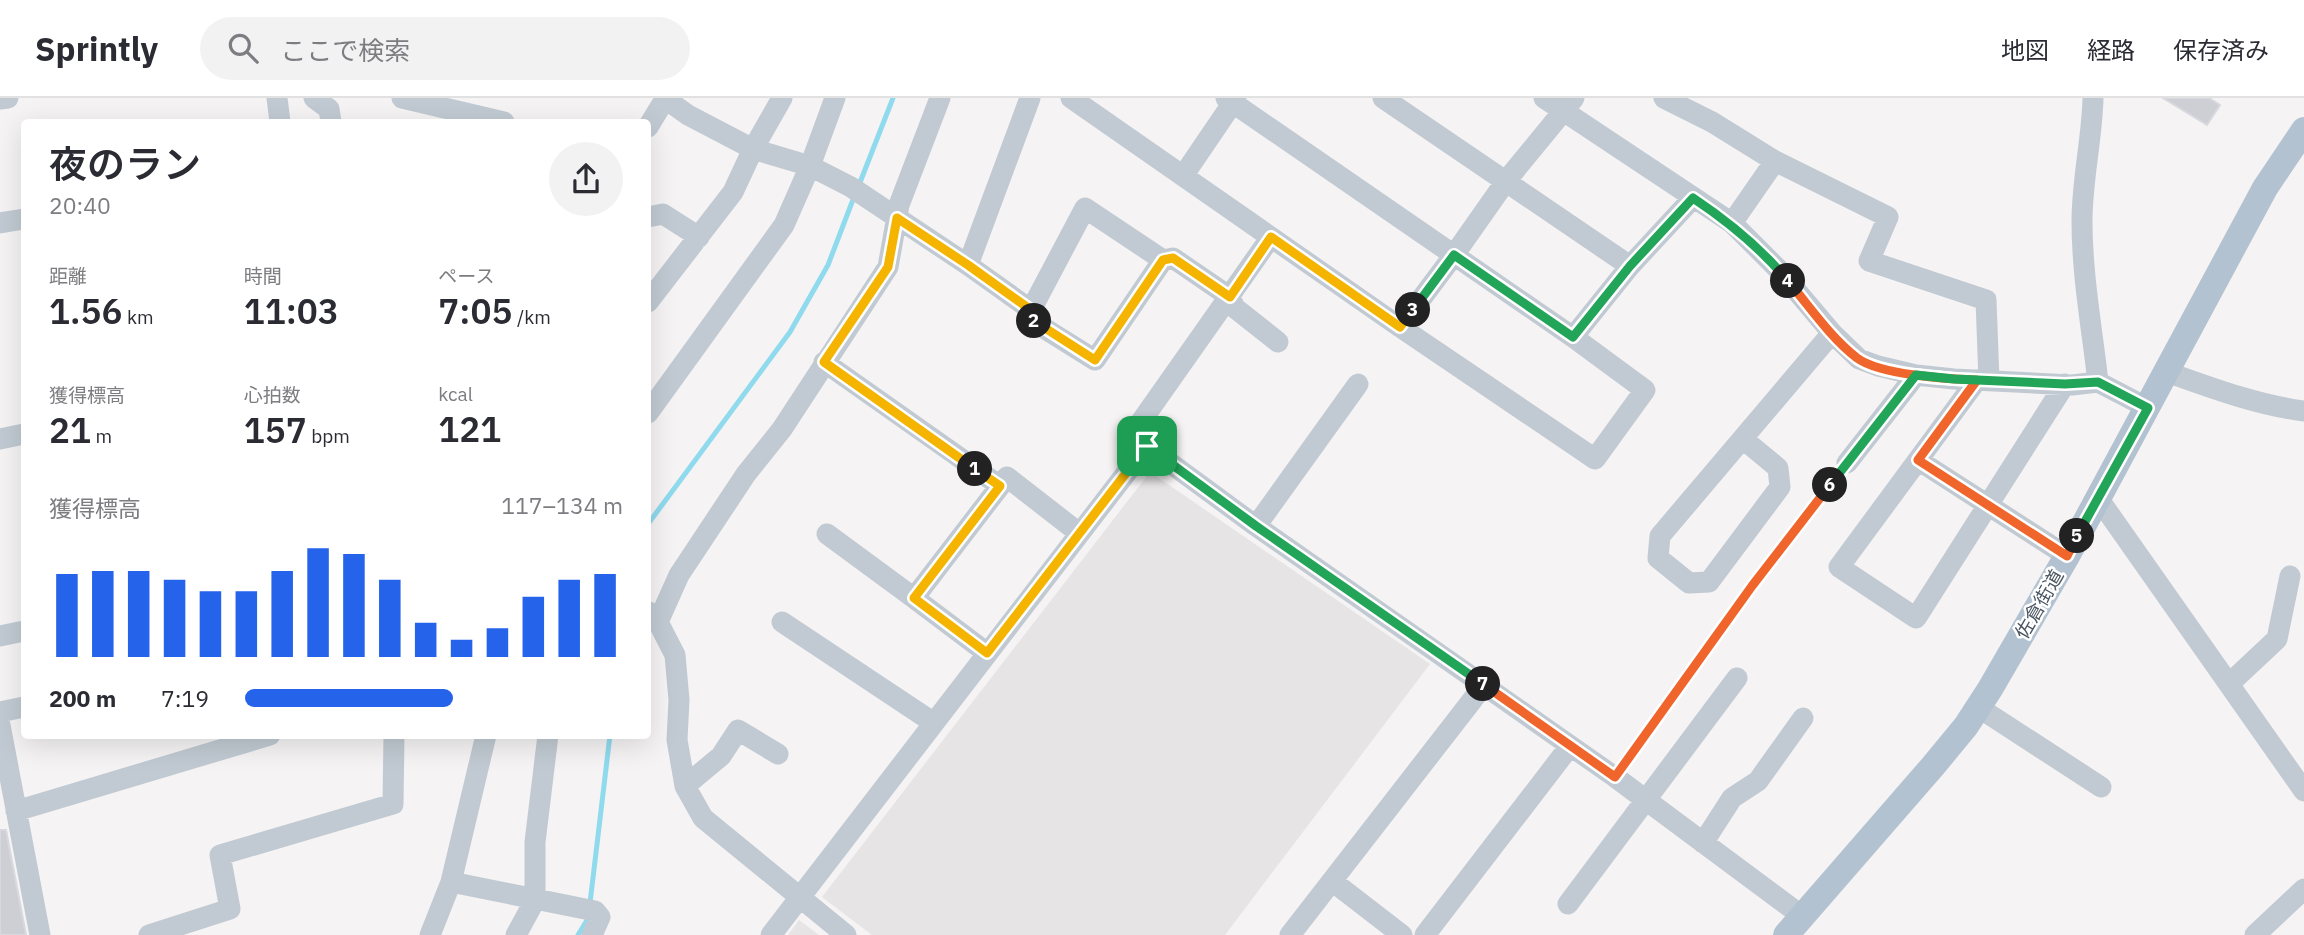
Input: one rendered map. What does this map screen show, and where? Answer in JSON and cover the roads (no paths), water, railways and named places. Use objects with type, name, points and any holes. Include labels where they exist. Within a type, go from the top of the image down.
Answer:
[{"type":"main road","name":"佐倉街道","points":[[1794,925],[1933,766],[1978,707],[2067,556],[2265,188],[2304,130]]},
{"type":"street","points":[[0,99],[8,98]]},
{"type":"street","points":[[277,98],[280,119]]},
{"type":"street","points":[[314,98],[329,109],[331,119]]},
{"type":"street","points":[[402,98],[491,119]]},
{"type":"street","points":[[651,122],[664,98],[688,116],[753,149],[810,166],[856,191],[1031,310]]},
{"type":"street","points":[[651,298],[733,192],[753,149],[782,98]]},
{"type":"street","points":[[651,409],[784,225],[810,166],[835,98]]},
{"type":"street","points":[[846,935],[703,818],[685,786],[677,740],[679,700],[675,655],[653,616],[746,474],[782,429],[888,267],[899,205],[940,98]]},
{"type":"street","points":[[968,265],[1030,98]]},
{"type":"street","points":[[1071,98],[1183,176],[1271,237],[1400,327],[1595,458],[1645,390],[1573,337],[1231,100],[1183,176]]},
{"type":"street","points":[[1383,98],[1630,266]]},
{"type":"street","points":[[1544,98],[1568,105],[1693,198],[1732,223],[1778,269],[1832,333],[1858,359],[1916,375],[1983,381],[2065,384],[2098,382],[2148,408]]},
{"type":"street","points":[[1664,98],[1712,122],[1775,161],[1888,217],[1869,261],[1986,300],[1983,381],[1918,460],[1839,568],[1916,618],[2065,384]]},
{"type":"street","points":[[2093,98],[2093,122],[2083,191],[2082,233],[2098,382]]},
{"type":"street","points":[[1400,327],[1506,181],[1568,105]]},
{"type":"street","points":[[1732,223],[1775,161]]},
{"type":"street","points":[[1573,337],[1630,266],[1693,198]]},
{"type":"street","points":[[1163,260],[1085,208],[1031,310],[1031,320],[1095,360],[1163,260],[1173,258],[1230,297],[1235,308],[1278,342]]},
{"type":"street","points":[[651,217],[663,215],[699,237]]},
{"type":"street","points":[[0,223],[21,220]]},
{"type":"street","points":[[1271,237],[1140,423],[1140,436],[1147,446],[1256,526],[1615,777],[1703,843],[1794,925]]},
{"type":"street","points":[[1743,439],[1778,468],[1780,487],[1709,582],[1689,583],[1658,558],[1660,536],[1832,333]]},
{"type":"street","points":[[824,362],[1000,486]]},
{"type":"street","points":[[2167,372],[2227,393],[2285,409],[2304,411]]},
{"type":"street","points":[[1847,463],[1916,375]]},
{"type":"street","points":[[1256,526],[1358,384]]},
{"type":"street","points":[[0,439],[21,435]]},
{"type":"street","points":[[771,935],[1147,446]]},
{"type":"street","points":[[1918,460],[2067,556]]},
{"type":"street","points":[[914,598],[1007,477],[1079,533]]},
{"type":"street","points":[[2098,498],[2304,792]]},
{"type":"street","points":[[827,534],[987,653]]},
{"type":"street","points":[[2228,684],[2277,639],[2290,576]]},
{"type":"street","points":[[782,622],[934,723]]},
{"type":"street","points":[[0,636],[21,632]]},
{"type":"street","points":[[1568,904],[1737,678]]},
{"type":"street","points":[[1290,935],[1484,685]]},
{"type":"street","points":[[1978,707],[2101,787]]},
{"type":"street","points":[[0,712],[21,708]]},
{"type":"street","points":[[1703,843],[1732,798],[1758,781],[1803,718]]},
{"type":"street","points":[[0,725],[40,935]]},
{"type":"street","points":[[685,786],[721,756],[738,730],[778,754]]},
{"type":"street","points":[[16,811],[257,739]]},
{"type":"street","points":[[149,935],[230,909],[220,855],[393,804],[394,739]]},
{"type":"street","points":[[430,935],[451,882],[485,739]]},
{"type":"street","points":[[516,935],[535,900],[536,842],[548,739]]},
{"type":"street","points":[[1425,935],[1570,746]]},
{"type":"street","points":[[1332,881],[1402,935]]},
{"type":"street","points":[[451,882],[590,910],[600,917],[592,935]]},
{"type":"street","points":[[2255,935],[2304,889]]},
{"type":"waterway","points":[[859,185],[893,98]]},
{"type":"waterway","points":[[651,520],[790,332],[828,265],[854,197]]},
{"type":"waterway","points":[[590,903],[610,739]]},
{"type":"waterway","points":[[578,935],[589,917]]}]
